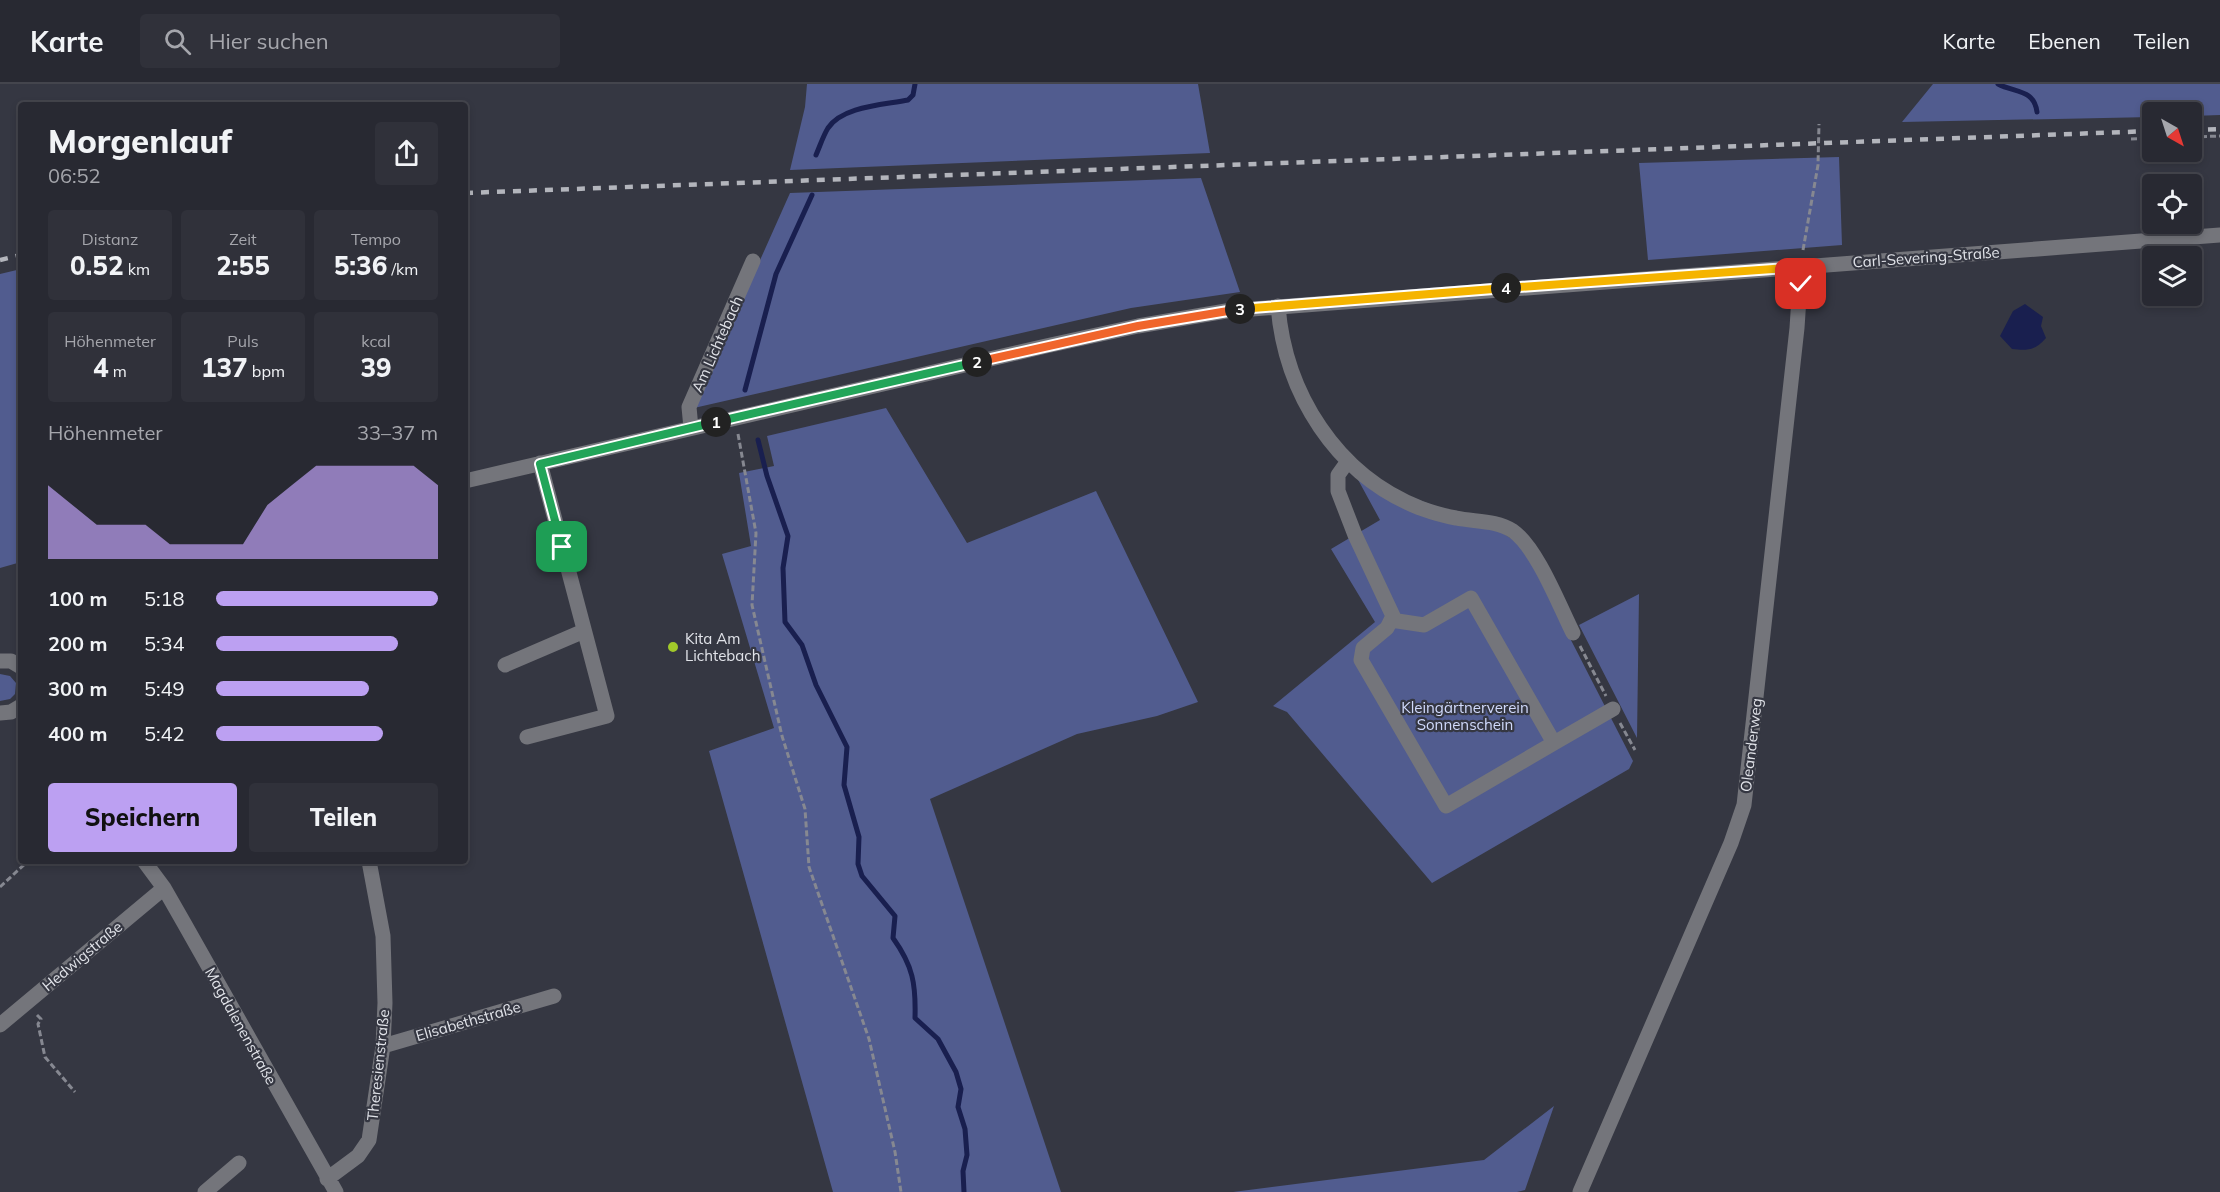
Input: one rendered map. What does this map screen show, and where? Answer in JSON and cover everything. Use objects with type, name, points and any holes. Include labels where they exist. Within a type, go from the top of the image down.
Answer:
[{"type":"street","name":"Carl-Severing-Straße","points":[[468,480],[1127,328],[1196,315],[1278,306],[2220,235]]},
{"type":"street","name":"Am Lichtebach","points":[[691,428],[689,407],[753,261]]},
{"type":"street","name":"Oleanderweg","points":[[1580,1192],[1731,843],[1744,805],[1796,340],[1801,267]]},
{"type":"street","points":[[1278,306],[1283,347],[1302,398],[1321,430],[1348,461],[1374,482],[1420,507],[1454,518],[1500,524],[1513,531],[1530,548],[1573,633]]},
{"type":"street","points":[[1348,461],[1338,475],[1338,491],[1355,535],[1393,616],[1387,628],[1363,648],[1360,660],[1446,806],[1613,709]]},
{"type":"street","points":[[527,737],[607,716],[540,464]]},
{"type":"street","points":[[1391,620],[1424,625],[1471,598],[1554,743]]},
{"type":"street","points":[[505,665],[584,631]]},
{"type":"street","name":"Magdalenenstraße","points":[[146,864],[164,888],[336,1192]]},
{"type":"street","name":"Theresienstraße","points":[[327,1179],[358,1156],[369,1140],[383,1046],[385,1003],[383,936],[370,864]]},
{"type":"street","name":"Hedwigstraße","points":[[0,1025],[164,888]]},
{"type":"street","name":"Elisabethstraße","points":[[383,1046],[554,996]]},
{"type":"street","points":[[204,1192],[239,1163]]},
{"type":"path","points":[[1801,267],[1818,165],[1819,124]]},
{"type":"path","points":[[2202,137],[2220,136]]},
{"type":"path","points":[[2131,139],[2142,138]]},
{"type":"path","points":[[735,418],[756,532],[752,605],[782,736],[805,809],[809,867],[869,1039],[895,1152],[901,1192]]},
{"type":"path","points":[[1573,633],[1635,750]]},
{"type":"path","points":[[0,887],[25,864]]},
{"type":"path","points":[[27,1002],[41,1019],[38,1024],[45,1057],[75,1092]]},
{"type":"green space","points":[[807,84],[1198,84],[1210,153],[790,170],[805,107]]},
{"type":"green space","points":[[1933,84],[2220,84],[2220,115],[2202,116],[2202,102],[2142,102],[2142,117],[1902,122]]},
{"type":"green space","points":[[1839,157],[1842,245],[1648,260],[1639,163]]},
{"type":"green space","points":[[1201,178],[1240,292],[1131,308],[694,408],[790,193]]},
{"type":"green space","points":[[18,270],[18,563],[0,568],[0,274]]},
{"type":"green space","points":[[886,408],[967,543],[1096,491],[1198,702],[1157,716],[1077,734],[930,799],[1061,1192],[833,1192],[709,751],[774,728],[722,554],[751,546],[739,473],[774,466],[767,436]]},
{"type":"green space","name":"Kleingärtnerverein Sonnenschein","points":[[1356,476],[1498,530],[1518,543],[1534,568],[1633,761],[1629,769],[1432,883],[1287,712],[1273,706],[1375,622],[1331,549],[1380,520]]},
{"type":"green space","points":[[1639,594],[1637,738],[1579,625]]},
{"type":"green space","points":[[0,674],[10,676],[16,683],[15,694],[10,699],[0,701]]},
{"type":"green space","points":[[1554,1106],[1525,1190],[1517,1192],[1233,1192],[1484,1160]]},
{"type":"shaded area","points":[[2025,304],[2043,317],[2041,326],[2046,338],[2031,349],[2012,349],[2000,336],[2013,311]]},
{"type":"waterway","points":[[816,155],[828,128],[843,115],[865,108],[908,100],[913,95],[915,84]]},
{"type":"waterway","points":[[1998,84],[2028,95],[2037,112]]},
{"type":"waterway","points":[[745,390],[776,274],[812,195]]},
{"type":"waterway","points":[[758,440],[767,476],[788,536],[783,568],[785,622],[802,645],[816,685],[847,747],[844,785],[859,837],[858,864],[862,876],[895,916],[893,938],[912,976],[915,1018],[938,1039],[956,1072],[961,1089],[958,1107],[965,1129],[967,1155],[963,1171],[964,1192]]},
{"type":"railway","points":[[2202,130],[2220,129]]},
{"type":"railway","points":[[468,193],[2142,131]]},
{"type":"railway","points":[[0,260],[18,256]]},
{"type":"place","name":"Kita Am Lichtebach","points":[[673,647]]},
{"type":"route","points":[[562,547],[540,464],[891,381],[1138,326],[1256,307],[1756,269],[1801,267],[1801,284]]}]
